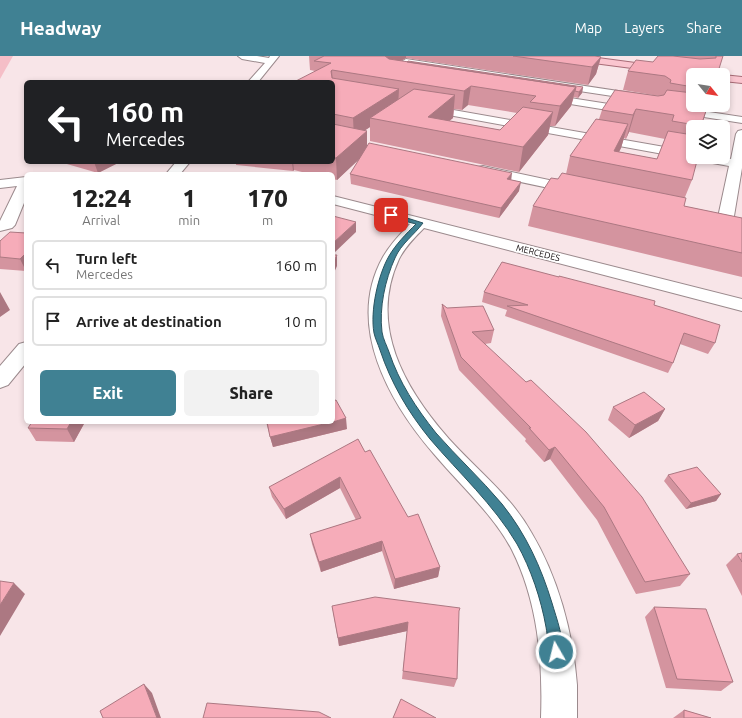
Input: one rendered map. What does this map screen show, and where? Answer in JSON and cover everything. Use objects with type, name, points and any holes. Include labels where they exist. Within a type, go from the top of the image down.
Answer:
[{"type":"main road","points":[[563,56],[686,73]]},
{"type":"main road","points":[[730,79],[742,80]]},
{"type":"street","points":[[242,56],[273,58]]},
{"type":"street","points":[[406,62],[658,100],[651,114],[389,72],[416,56]]},
{"type":"street","points":[[255,80],[273,58]]},
{"type":"street","points":[[412,86],[424,78]]},
{"type":"street","points":[[411,106],[686,155]]},
{"type":"street","points":[[655,106],[742,120]]},
{"type":"street","points":[[710,219],[731,223],[737,164],[742,134]]},
{"type":"street","points":[[730,163],[737,164]]},
{"type":"street","points":[[175,172],[181,164]]},
{"type":"street","points":[[470,168],[593,194]]},
{"type":"street","points":[[0,184],[24,181]]},
{"type":"street","points":[[0,226],[7,225],[24,186]]},
{"type":"street","name":"MERCEDES","points":[[335,201],[742,305]]},
{"type":"street","points":[[420,223],[399,246],[386,271],[379,300],[378,333],[392,372],[410,406],[440,446],[497,507],[521,540],[535,571],[552,626],[560,677],[559,718]]},
{"type":"street","points":[[0,380],[24,351]]},
{"type":"shaded area","points":[[0,56],[13,56],[0,79]]},
{"type":"building","points":[[324,56],[385,56],[389,59],[576,87],[560,106],[530,102],[536,96],[471,86],[464,91],[332,70],[332,78],[399,89],[353,118],[335,114],[335,80],[298,80],[331,63],[314,61]]},
{"type":"building","points":[[513,56],[595,56],[601,57],[592,67]]},
{"type":"building","points":[[658,56],[700,59],[723,56],[719,68],[686,68],[686,86],[670,83],[671,80],[665,76],[628,71],[636,60],[653,62]]},
{"type":"building","points":[[407,62],[583,87],[579,92],[575,91],[576,87]]},
{"type":"building","points":[[414,89],[455,95],[428,117],[500,130],[523,107],[553,112],[523,147],[370,118]]},
{"type":"building","points":[[615,90],[658,96],[664,95],[667,90],[686,92],[686,112],[706,112],[703,120],[686,120],[686,123],[672,121],[674,115],[636,109],[633,115],[602,110]]},
{"type":"building","points":[[596,119],[628,124],[614,151],[657,159],[668,131],[686,134],[686,164],[696,164],[692,180],[570,156]]},
{"type":"building","points":[[335,124],[367,131],[336,158]]},
{"type":"building","points":[[369,143],[512,173],[507,179],[521,182],[501,208],[350,174]]},
{"type":"building","points":[[562,173],[686,198],[684,206],[742,218],[742,253],[533,206],[551,178],[558,179]]},
{"type":"building","points":[[335,217],[356,222],[335,241]]},
{"type":"building","points":[[10,232],[24,233],[24,255],[20,259],[0,257],[0,241]]},
{"type":"building","points":[[502,262],[655,301],[654,305],[720,325],[715,343],[684,333],[673,363],[507,306],[528,305],[484,292]]},
{"type":"building","points":[[442,304],[447,308],[483,306],[494,330],[472,332],[526,382],[531,380],[586,432],[642,497],[690,574],[645,582],[604,507],[555,447],[549,450],[529,428],[531,428],[461,357]]},
{"type":"building","points":[[644,392],[665,409],[635,425],[613,407]]},
{"type":"building","points":[[335,400],[346,418],[335,421]]},
{"type":"building","points":[[31,424],[70,424],[67,429],[28,428]]},
{"type":"building","points":[[267,424],[324,424],[270,437]]},
{"type":"building","points":[[358,439],[365,452],[370,450],[408,517],[418,514],[440,567],[395,579],[382,541],[319,562],[310,534],[361,518],[340,477],[284,509],[269,487]]},
{"type":"building","points":[[697,467],[721,494],[691,503],[668,475]]},
{"type":"building","points":[[742,553],[742,562],[737,554]]},
{"type":"building","points":[[0,581],[14,583],[0,605]]},
{"type":"building","points":[[375,597],[460,608],[457,679],[403,671],[408,622],[338,638],[332,606]]},
{"type":"building","points":[[654,607],[706,609],[733,682],[677,679]]},
{"type":"building","points":[[144,684],[157,718],[103,718],[100,711]]},
{"type":"building","points":[[401,699],[436,718],[393,718]]},
{"type":"building","points":[[207,703],[319,712],[331,718],[203,718]]},
{"type":"building","points":[[684,710],[711,718],[684,718]]},
{"type":"route","points":[[391,215],[420,223],[399,246],[386,271],[381,285],[378,333],[392,372],[410,406],[440,446],[497,507],[521,540],[538,577],[552,626],[556,652]]}]
